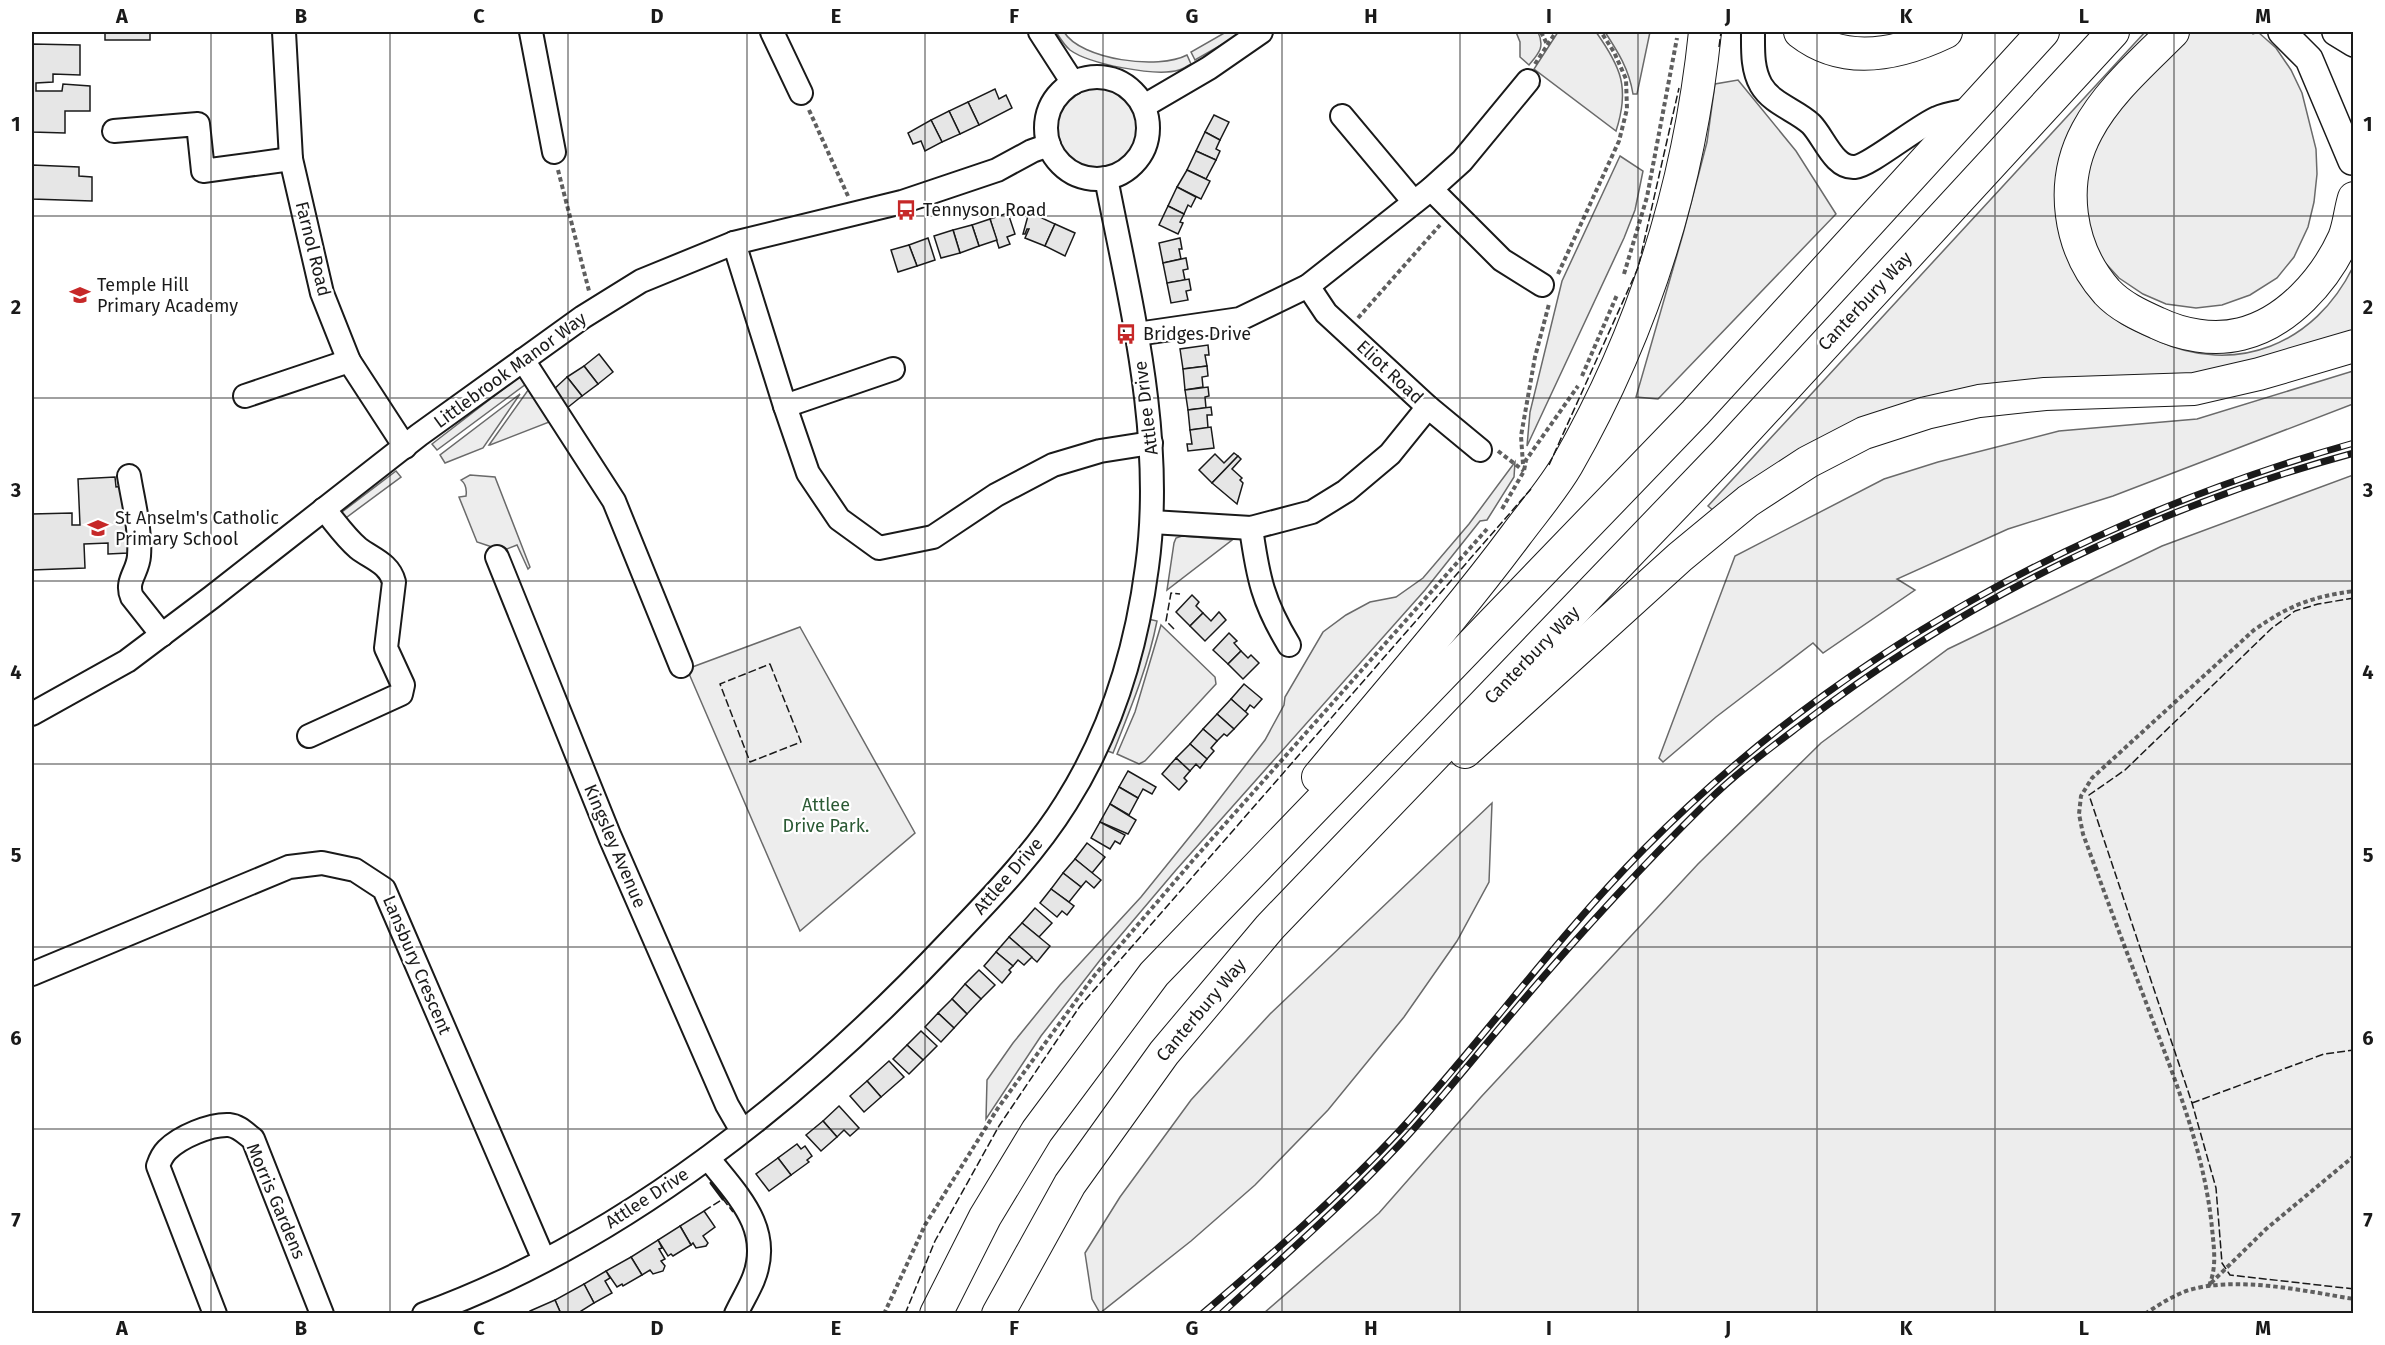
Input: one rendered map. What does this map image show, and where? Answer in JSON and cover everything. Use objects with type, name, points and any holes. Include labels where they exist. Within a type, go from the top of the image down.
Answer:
[{"type":"highway","points":[[936,1314],[985,1217],[1037,1131],[1154,974],[1490,570],[1566,466],[1635,328],[1654,274],[1674,207],[1689,143],[1705,32]]},
{"type":"highway","points":[[1800,32],[1808,38],[1838,50],[1868,55],[1896,52],[1921,44],[1946,32]]},
{"type":"highway","points":[[1154,974],[1695,413],[2043,32]]},
{"type":"highway","name":"Canterbury Way","points":[[998,1314],[1070,1184],[1164,1053],[1270,927],[1726,452],[2113,32]]},
{"type":"highway","points":[[2172,32],[2100,110],[2086,132],[2077,154],[2071,184],[2071,216],[2078,244],[2091,270],[2108,292],[2129,309],[2178,332],[2206,337],[2240,335],[2293,307],[2312,287],[2344,237],[2354,197]]},
{"type":"highway","points":[[1270,927],[1680,557],[1748,501],[1808,462],[1864,434],[1926,413],[1979,400],[2044,394],[2194,389],[2259,374],[2354,346]]},
{"type":"main road","points":[[2283,32],[2309,59],[2353,149],[2354,197]]},
{"type":"main road","points":[[2336,32],[2354,43]]},
{"type":"street","name":"Farnol Road","points":[[284,32],[291,159],[322,293],[349,361],[405,447]]},
{"type":"street","points":[[531,32],[554,152]]},
{"type":"street","points":[[772,32],[801,93]]},
{"type":"street","points":[[1040,32],[1073,83]]},
{"type":"street","points":[[1144,106],[1209,68],[1261,32]]},
{"type":"street","points":[[1753,32],[1754,64],[1758,80],[1764,90],[1809,122],[1839,161],[1846,166],[1862,166],[1908,134],[1938,117],[1972,109]]},
{"type":"street","points":[[1089,77],[1105,77],[1121,82],[1144,106],[1148,124],[1146,143],[1138,159],[1124,171],[1106,178],[1089,178],[1072,172],[1058,161],[1049,145],[1046,131],[1047,117],[1052,103],[1061,91],[1073,83],[1089,77]]},
{"type":"street","points":[[1137,334],[1240,320],[1308,286],[1423,195],[1462,161],[1528,81]]},
{"type":"street","points":[[1342,116],[1423,195],[1452,211],[1502,260],[1549,289]]},
{"type":"street","points":[[114,131],[198,124],[203,171],[291,159]]},
{"type":"street","name":"Littlebrook Manor Way","points":[[32,714],[127,661],[405,447],[523,360],[641,281],[734,243],[902,202],[997,170],[1032,151],[1049,145]]},
{"type":"street","name":"Attlee Drive","points":[[425,1313],[544,1260],[630,1210],[708,1158],[807,1079],[891,1001],[990,899],[1036,845],[1066,804],[1099,743],[1120,692],[1141,609],[1152,522],[1151,443],[1137,334],[1106,178]]},
{"type":"street","points":[[734,243],[808,473],[839,519],[879,548],[933,537],[996,495],[1053,465],[1100,451],[1151,443]]},
{"type":"street","name":"Eliot Road","points":[[1308,286],[1326,313],[1428,407],[1480,450]]},
{"type":"street","points":[[523,360],[614,501],[681,666]]},
{"type":"street","points":[[245,396],[349,361]]},
{"type":"street","points":[[785,406],[892,369]]},
{"type":"street","points":[[1152,522],[1251,528],[1312,512],[1346,491],[1390,454],[1428,407]]},
{"type":"street","points":[[129,476],[139,558],[129,582],[129,590],[162,635]]},
{"type":"street","points":[[309,736],[401,694],[403,685],[386,648],[394,582],[392,573],[386,566],[358,547],[324,509]]},
{"type":"street","points":[[1251,528],[1258,577],[1265,600],[1289,645]]},
{"type":"street","name":"Kingsley Avenue","points":[[497,557],[610,837],[727,1105],[742,1131]]},
{"type":"street","name":"Lansbury Crescent","points":[[32,974],[290,867],[322,863],[355,870],[384,889],[544,1260]]},
{"type":"street","name":"Morris Gardens","points":[[215,1314],[158,1166],[162,1156],[181,1140],[214,1127],[228,1125],[240,1128],[253,1139],[322,1314]]},
{"type":"street","points":[[708,1158],[738,1196],[756,1224],[759,1245],[758,1261],[753,1279],[736,1314]]},
{"type":"path","points":[[1541,32],[1547,44]]},
{"type":"path","points":[[1528,81],[1538,57],[1556,32]]},
{"type":"path","points":[[1524,471],[1521,436],[1549,289],[1619,141],[1627,109],[1626,79],[1614,52],[1601,32]]},
{"type":"path","points":[[1623,276],[1647,197],[1678,32]]},
{"type":"path","points":[[801,93],[856,213]]},
{"type":"path","points":[[554,152],[594,311]]},
{"type":"path","points":[[1346,331],[1452,211]]},
{"type":"path","points":[[1498,515],[1524,471],[1526,460],[1578,386],[1620,288]]},
{"type":"path","points":[[1480,450],[1491,446],[1524,471]]},
{"type":"path","points":[[884,1314],[925,1225],[998,1108],[1094,976],[1194,859],[1488,528]]},
{"type":"path","points":[[2209,1286],[2214,1273],[2214,1255],[2209,1195],[2202,1162],[2186,1110],[2083,834],[2079,814],[2081,796],[2092,778],[2117,754],[2254,630],[2299,603],[2325,595],[2354,591]]},
{"type":"path","points":[[2209,1286],[2266,1229],[2354,1156]]},
{"type":"path","points":[[2145,1314],[2187,1291],[2209,1286],[2246,1285],[2354,1299]]},
{"type":"green space","points":[[1056,32],[1064,32],[1073,42],[1086,50],[1103,56],[1121,60],[1158,62],[1187,55],[1191,64],[1168,72],[1123,68],[1079,55],[1064,44]]},
{"type":"green space","points":[[1226,32],[1244,32],[1195,60],[1191,52]]},
{"type":"green space","points":[[1516,32],[1538,32],[1541,42],[1540,50],[1529,65],[1520,57],[1520,42]]},
{"type":"green space","points":[[1558,32],[1596,32],[1612,56],[1621,78],[1622,90],[1616,131],[1534,69]]},
{"type":"green space","points":[[1605,32],[1650,32],[1637,94],[1633,94],[1626,69]]},
{"type":"green space","points":[[2145,32],[2159,32],[2064,159],[2113,315],[2133,329],[2186,351],[2215,355],[2243,353],[2270,346],[2295,334],[2317,316],[2337,294],[2353,267],[2353,332],[2240,365],[2187,375],[2013,383],[1714,511],[1708,506]]},
{"type":"green space","points":[[2182,32],[2250,32],[2253,34],[2258,32],[2276,48],[2291,70],[2302,93],[2316,149],[2317,174],[2314,202],[2308,227],[2294,257],[2277,278],[2250,295],[2222,305],[2196,308],[2166,304],[2143,294],[2119,278],[2099,256],[2081,210],[2097,128]]},
{"type":"green space","points":[[1738,80],[1796,151],[1836,214],[1658,399],[1636,397],[1707,142],[1715,84]]},
{"type":"green space","points":[[1088,85],[1104,85],[1127,97],[1136,111],[1139,128],[1136,145],[1127,159],[1104,171],[1088,171],[1072,164],[1060,152],[1053,136],[1053,120],[1060,104],[1072,92]]},
{"type":"green space","points":[[1620,156],[1643,171],[1635,210],[1527,446],[1530,412],[1562,281]]},
{"type":"green space","points":[[2353,371],[2353,404],[2113,496],[2008,529],[1897,579],[1915,590],[1823,653],[1813,643],[1716,717],[1663,762],[1659,758],[1735,556],[1884,479],[1938,462],[2059,431],[2197,419]]},
{"type":"green space","points":[[524,373],[530,381],[437,450],[432,444]]},
{"type":"green space","points":[[531,386],[557,419],[489,445]]},
{"type":"green space","points":[[520,394],[483,448],[445,463],[440,455]]},
{"type":"green space","points":[[1515,462],[1514,477],[1487,520],[1480,521],[1425,590],[1176,870],[1104,955],[1041,1036],[986,1119],[987,1080],[1013,1043],[1060,985],[1141,897],[1265,740],[1284,705],[1285,697],[1323,632],[1346,615],[1370,602],[1396,597],[1423,578],[1469,524]]},
{"type":"green space","points":[[396,471],[401,477],[343,520],[338,515]]},
{"type":"green space","points":[[470,475],[495,477],[530,567],[528,569],[517,545],[499,552],[477,542],[459,497],[466,496],[466,487],[461,480]]},
{"type":"green space","points":[[2353,475],[2353,1313],[1264,1313],[1379,1213],[1481,1097],[1698,864],[1821,743],[1948,649],[2162,546]]},
{"type":"green space","points":[[1182,536],[1232,540],[1167,590],[1174,543],[1176,538]]},
{"type":"green space","points":[[1148,619],[1157,621],[1149,655],[1113,753],[1105,750]]},
{"type":"green space","points":[[1161,625],[1215,677],[1216,684],[1145,761],[1139,764],[1117,754],[1135,712]]},
{"type":"green space","name":"Attlee Drive Park.","points":[[800,627],[915,833],[800,931],[687,669]]},
{"type":"green space","points":[[1492,803],[1489,882],[1457,941],[1404,1017],[1328,1110],[1255,1185],[1191,1241],[1100,1313],[1092,1299],[1085,1253],[1120,1197],[1191,1100],[1270,1014]]},
{"type":"building","points":[[105,32],[150,32],[150,40],[105,40]]},
{"type":"building","points":[[32,44],[80,45],[80,75],[53,74],[53,82],[36,83],[36,91],[62,91],[63,84],[90,86],[90,111],[65,111],[65,133],[32,132]]},
{"type":"building","points":[[995,89],[999,99],[1006,95],[1012,108],[979,125],[968,102]]},
{"type":"building","points":[[968,102],[979,125],[960,134],[949,111]]},
{"type":"building","points":[[949,111],[960,134],[942,142],[931,120]]},
{"type":"building","points":[[1214,115],[1229,122],[1220,140],[1205,132]]},
{"type":"building","points":[[931,120],[942,142],[925,151],[921,141],[913,144],[908,133]]},
{"type":"building","points":[[1205,132],[1220,140],[1216,149],[1220,151],[1216,160],[1196,151]]},
{"type":"building","points":[[1196,151],[1216,160],[1206,179],[1187,170]]},
{"type":"building","points":[[32,165],[79,167],[79,176],[92,177],[92,201],[32,199]]},
{"type":"building","points":[[1187,170],[1210,181],[1201,199],[1177,187]]},
{"type":"building","points":[[1177,187],[1196,197],[1191,207],[1188,205],[1184,214],[1168,206]]},
{"type":"building","points":[[1168,206],[1184,214],[1178,234],[1159,225]]},
{"type":"building","points":[[1029,212],[1055,224],[1045,246],[1025,238],[1029,229],[1023,234]]},
{"type":"building","points":[[1008,213],[1015,234],[1007,237],[1010,244],[999,248],[990,219]]},
{"type":"building","points":[[990,219],[997,240],[979,246],[972,225]]},
{"type":"building","points":[[1055,224],[1075,233],[1065,256],[1045,246]]},
{"type":"building","points":[[972,225],[979,246],[960,253],[953,230]]},
{"type":"building","points":[[953,230],[960,253],[941,258],[934,236]]},
{"type":"building","points":[[928,238],[935,260],[917,266],[909,245]]},
{"type":"building","points":[[1180,238],[1181,259],[1163,263],[1159,243]]},
{"type":"building","points":[[909,245],[917,266],[898,272],[891,250]]},
{"type":"building","points":[[1186,258],[1188,269],[1183,270],[1185,280],[1167,283],[1163,263]]},
{"type":"building","points":[[1189,279],[1191,290],[1186,291],[1188,300],[1171,303],[1167,283]]},
{"type":"building","points":[[1208,345],[1209,355],[1205,355],[1207,366],[1183,369],[1180,349]]},
{"type":"building","points":[[599,354],[613,372],[598,384],[584,366]]},
{"type":"building","points":[[584,366],[598,384],[582,396],[567,377]]},
{"type":"building","points":[[1207,366],[1208,376],[1202,377],[1203,387],[1185,390],[1183,369]]},
{"type":"building","points":[[567,377],[582,396],[567,408],[552,391]]},
{"type":"building","points":[[1208,387],[1209,396],[1205,397],[1206,408],[1188,410],[1185,390]]},
{"type":"building","points":[[1211,407],[1212,415],[1207,415],[1208,428],[1190,430],[1188,410]]},
{"type":"building","points":[[1211,427],[1214,448],[1188,451],[1187,444],[1192,444],[1190,430]]},
{"type":"building","points":[[1234,453],[1238,456],[1212,483],[1199,470],[1215,454],[1224,463]]},
{"type":"building","points":[[1238,456],[1241,459],[1232,469],[1242,478],[1240,480],[1243,483],[1237,504],[1212,483]]},
{"type":"building","points":[[115,477],[116,487],[125,486],[128,553],[108,554],[108,543],[84,544],[85,568],[32,570],[32,514],[72,513],[72,525],[80,525],[78,479]]},
{"type":"building","points":[[1192,595],[1199,602],[1196,606],[1203,613],[1190,626],[1176,612]]},
{"type":"building","points":[[1219,612],[1226,620],[1205,641],[1190,626],[1203,613],[1211,621]]},
{"type":"building","points":[[1229,633],[1237,641],[1234,643],[1241,651],[1228,664],[1213,650]]},
{"type":"building","points":[[1241,651],[1248,658],[1251,655],[1259,663],[1243,679],[1228,664]]},
{"type":"building","points":[[1244,684],[1262,699],[1254,708],[1250,705],[1245,712],[1231,699]]},
{"type":"building","points":[[1231,699],[1248,714],[1234,729],[1217,714]]},
{"type":"building","points":[[1217,714],[1234,729],[1217,741],[1203,729]]},
{"type":"building","points":[[1203,729],[1217,741],[1211,748],[1214,751],[1207,759],[1190,744]]},
{"type":"building","points":[[1190,744],[1207,759],[1200,768],[1196,764],[1190,771],[1176,758]]},
{"type":"building","points":[[1176,758],[1190,771],[1184,778],[1187,781],[1179,790],[1162,774]]},
{"type":"building","points":[[1128,771],[1156,787],[1152,794],[1143,789],[1138,798],[1119,787]]},
{"type":"building","points":[[1119,787],[1138,798],[1129,815],[1110,804]]},
{"type":"building","points":[[1110,804],[1136,820],[1128,834],[1100,822]]},
{"type":"building","points":[[1100,822],[1125,835],[1120,844],[1115,841],[1110,849],[1091,838]]},
{"type":"building","points":[[1087,843],[1105,857],[1092,873],[1075,859]]},
{"type":"building","points":[[1075,859],[1101,880],[1094,888],[1086,881],[1081,887],[1063,873]]},
{"type":"building","points":[[1063,873],[1081,887],[1069,902],[1051,889]]},
{"type":"building","points":[[1051,889],[1074,906],[1067,915],[1062,911],[1057,917],[1040,903]]},
{"type":"building","points":[[1035,908],[1052,923],[1039,937],[1022,923]]},
{"type":"building","points":[[1022,923],[1050,946],[1037,962],[1009,937]]},
{"type":"building","points":[[1009,937],[1032,957],[1024,965],[1018,960],[1013,966],[996,952]]},
{"type":"building","points":[[996,952],[1013,966],[1002,983],[984,966]]},
{"type":"building","points":[[979,970],[995,985],[981,999],[965,984]]},
{"type":"building","points":[[965,984],[981,999],[967,1014],[952,999]]},
{"type":"building","points":[[952,999],[967,1014],[954,1028],[938,1013]]},
{"type":"building","points":[[938,1013],[954,1028],[941,1042],[925,1027]]},
{"type":"building","points":[[921,1031],[937,1046],[923,1060],[907,1045]]},
{"type":"building","points":[[907,1045],[923,1060],[909,1074],[893,1059]]},
{"type":"building","points":[[889,1061],[904,1077],[881,1097],[867,1081]]},
{"type":"building","points":[[867,1081],[881,1097],[864,1112],[850,1096]]},
{"type":"building","points":[[839,1106],[859,1128],[850,1136],[844,1130],[837,1137],[823,1121]]},
{"type":"building","points":[[823,1121],[837,1137],[821,1151],[806,1135]]},
{"type":"building","points":[[797,1144],[801,1149],[805,1146],[812,1156],[807,1160],[809,1162],[791,1175],[778,1158]]},
{"type":"building","points":[[778,1158],[791,1175],[769,1191],[756,1174]]},
{"type":"building","points":[[704,1211],[715,1227],[703,1236],[708,1243],[706,1246],[696,1248],[693,1243],[691,1245],[680,1226]]},
{"type":"building","points":[[680,1226],[691,1245],[673,1256],[671,1254],[668,1256],[658,1240]]},
{"type":"building","points":[[658,1240],[662,1248],[659,1249],[665,1259],[661,1261],[665,1266],[663,1271],[653,1274],[650,1270],[642,1275],[631,1257]]},
{"type":"building","points":[[631,1257],[642,1275],[617,1287],[606,1271]]},
{"type":"building","points":[[606,1271],[610,1278],[605,1281],[612,1293],[594,1303],[584,1284]]},
{"type":"building","points":[[584,1284],[594,1303],[581,1311],[582,1314],[572,1312],[561,1314],[555,1300]]},
{"type":"building","points":[[555,1300],[561,1314],[531,1314],[530,1311]]},
{"type":"railway","points":[[1202,1314],[1305,1224],[1402,1128],[1581,917],[1644,849],[1720,778],[1800,713],[1884,654],[1972,600],[2063,552],[2158,510],[2255,474],[2354,443]]},
{"type":"railway","points":[[1221,1314],[1379,1166],[1560,957],[1632,879],[1717,792],[1777,743],[1864,679],[1929,637],[2064,562],[2207,501],[2280,475],[2354,453]]},
{"type":"fence","points":[[1719,47],[1721,32]]},
{"type":"fence","points":[[1549,465],[1638,268],[1679,88]]},
{"type":"fence","points":[[905,1314],[935,1241],[999,1126],[1080,1006],[1531,489]]},
{"type":"fence","points":[[1174,629],[1166,621],[1171,593],[1180,594]]},
{"type":"fence","points":[[2354,598],[2318,604],[2295,611],[2272,628],[2125,770],[2089,795],[2192,1103],[2216,1188],[2222,1263],[2230,1275],[2354,1289]]},
{"type":"fence","points":[[770,664],[801,742],[750,762],[720,684],[770,664]]},
{"type":"fence","points":[[2192,1103],[2324,1054],[2354,1050]]},
{"type":"fence","points":[[704,1211],[723,1199],[733,1212]]},
{"type":"wall","points":[[711,1183],[723,1199]]},
{"type":"place","name":"Tennyson Road","points":[[906,210]]},
{"type":"place","name":"Temple Hill Primary Academy","points":[[80,295]]},
{"type":"place","name":"Bridges Drive","points":[[1126,334]]},
{"type":"place","name":"St Anselm's Catholic Primary School","points":[[98,528]]}]
